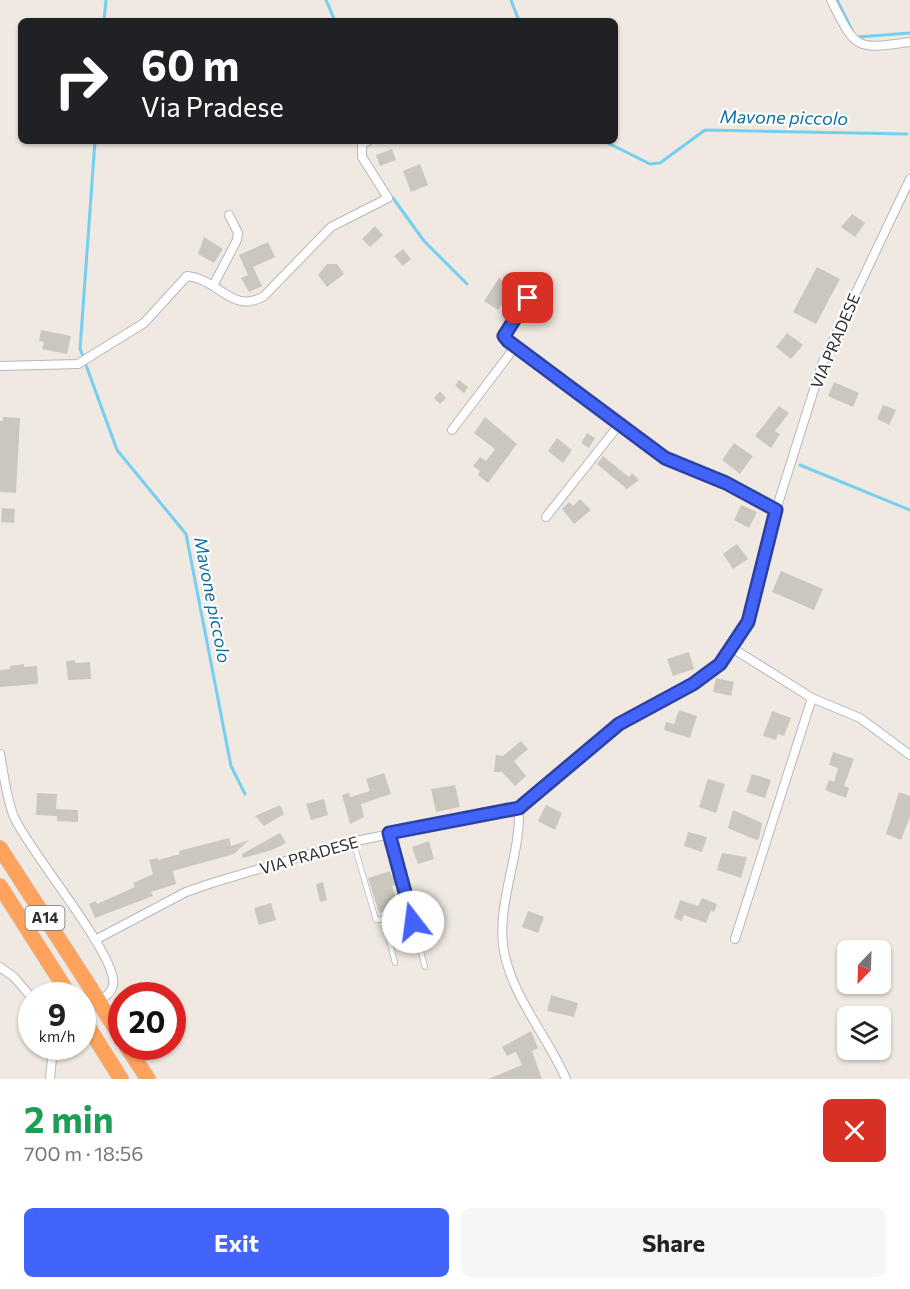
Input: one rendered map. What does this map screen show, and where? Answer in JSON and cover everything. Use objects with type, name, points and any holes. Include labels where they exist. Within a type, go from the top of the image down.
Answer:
[{"type":"highway","name":"A14","points":[[0,848],[108,1017]]},
{"type":"highway","name":"A14","points":[[0,886],[61,982]]},
{"type":"highway","points":[[96,1039],[121,1079]]},
{"type":"highway","points":[[136,1060],[148,1079]]},
{"type":"street","points":[[831,0],[852,39],[861,44],[879,46],[910,42]]},
{"type":"street","points":[[0,366],[78,364],[144,323],[187,276],[197,277],[214,284],[236,301],[252,303],[264,296],[331,227],[388,198],[368,168],[360,150],[362,144]]},
{"type":"street","name":"VIA PRADESE","points":[[95,940],[186,892],[353,841],[519,808],[619,724],[707,674],[720,664],[748,622],[776,510],[822,364],[910,180]]},
{"type":"street","points":[[214,284],[237,240],[238,233],[229,215]]},
{"type":"street","points":[[528,298],[504,336],[515,347],[618,426],[665,458],[726,483],[776,510]]},
{"type":"street","points":[[452,430],[515,347]]},
{"type":"street","points":[[546,517],[618,426]]},
{"type":"street","points":[[732,648],[812,698],[860,718],[910,755]]},
{"type":"street","points":[[735,939],[812,698]]},
{"type":"street","points":[[0,754],[14,816],[26,840],[108,962],[113,987],[109,994],[96,1002]]},
{"type":"street","points":[[519,808],[520,830],[506,900],[504,945],[512,976],[566,1079]]},
{"type":"street","points":[[0,967],[18,982]]},
{"type":"street","points":[[50,1079],[52,1060]]},
{"type":"lane","points":[[389,833],[425,967]]},
{"type":"lane","points":[[353,841],[376,920],[384,919],[395,963]]},
{"type":"building","points":[[392,149],[396,160],[380,166],[376,155]]},
{"type":"building","points":[[420,164],[428,185],[411,192],[403,171]]},
{"type":"building","points":[[852,214],[865,223],[855,237],[841,227]]},
{"type":"building","points":[[375,226],[383,235],[370,247],[362,239]]},
{"type":"building","points":[[204,237],[223,249],[214,263],[198,254]]},
{"type":"building","points":[[268,242],[275,257],[253,267],[262,286],[249,292],[241,278],[248,275],[239,255]]},
{"type":"building","points":[[403,249],[411,259],[403,266],[394,256]]},
{"type":"building","points":[[327,264],[337,264],[344,274],[327,287],[318,275]]},
{"type":"building","points":[[817,267],[840,279],[816,324],[793,312]]},
{"type":"building","points":[[499,278],[513,287],[498,310],[484,301]]},
{"type":"building","points":[[41,330],[71,336],[67,354],[42,349],[44,342],[39,341]]},
{"type":"building","points":[[787,333],[803,345],[791,359],[776,347]]},
{"type":"building","points":[[459,380],[468,387],[464,393],[455,386]]},
{"type":"building","points":[[834,382],[859,393],[853,407],[828,396]]},
{"type":"building","points":[[440,391],[446,398],[440,404],[434,398]]},
{"type":"building","points":[[883,405],[896,410],[889,425],[877,419]]},
{"type":"building","points":[[779,406],[789,413],[775,431],[780,434],[771,448],[755,436]]},
{"type":"building","points":[[3,417],[20,418],[16,493],[0,492],[0,421],[3,421]]},
{"type":"building","points":[[485,417],[517,444],[488,483],[478,475],[480,471],[473,466],[480,457],[486,461],[495,449],[474,433]]},
{"type":"building","points":[[587,433],[595,438],[589,448],[581,443]]},
{"type":"building","points":[[557,438],[572,450],[563,463],[548,451]]},
{"type":"building","points":[[734,443],[753,456],[740,474],[722,460]]},
{"type":"building","points":[[603,456],[629,477],[632,473],[639,480],[627,489],[597,464]]},
{"type":"building","points":[[580,499],[591,510],[574,524],[562,509],[569,502],[573,506]]},
{"type":"building","points":[[741,505],[757,512],[749,528],[734,520]]},
{"type":"building","points":[[2,508],[15,509],[14,523],[1,522]]},
{"type":"building","points":[[737,544],[748,559],[733,569],[723,554]]},
{"type":"building","points":[[781,571],[823,589],[814,610],[772,592]]},
{"type":"building","points":[[689,652],[694,669],[673,676],[667,659]]},
{"type":"building","points":[[75,660],[75,663],[90,662],[91,679],[68,680],[66,661]]},
{"type":"building","points":[[24,664],[24,667],[37,666],[38,684],[0,687],[0,670]]},
{"type":"building","points":[[716,678],[734,682],[731,696],[713,692]]},
{"type":"building","points":[[679,710],[697,716],[690,738],[664,730],[666,722],[674,724]]},
{"type":"building","points":[[772,711],[791,718],[784,736],[778,734],[776,740],[763,736]]},
{"type":"building","points":[[521,741],[528,749],[514,761],[526,776],[515,786],[502,772],[494,772],[496,755],[503,756]]},
{"type":"building","points":[[833,752],[854,759],[844,786],[849,788],[846,798],[825,790],[829,780],[834,782],[838,768],[829,765]]},
{"type":"building","points":[[384,773],[391,794],[361,804],[364,817],[350,824],[342,795],[349,793],[350,797],[370,791],[366,779]]},
{"type":"building","points":[[752,774],[771,780],[765,798],[746,792]]},
{"type":"building","points":[[708,779],[725,784],[716,813],[699,807]]},
{"type":"building","points":[[455,785],[460,807],[436,812],[431,789]]},
{"type":"building","points":[[899,792],[910,796],[910,817],[901,840],[886,834]]},
{"type":"building","points":[[37,793],[57,794],[56,809],[78,810],[78,822],[57,821],[57,816],[36,815]]},
{"type":"building","points":[[324,799],[328,815],[311,820],[306,804]]},
{"type":"building","points":[[280,805],[284,814],[264,826],[255,816]]},
{"type":"building","points":[[546,805],[562,813],[555,830],[538,821]]},
{"type":"building","points":[[733,810],[762,823],[759,839],[756,840],[728,828]]},
{"type":"building","points":[[688,832],[707,837],[702,852],[684,846]]},
{"type":"building","points":[[280,833],[286,843],[272,850],[243,858],[242,854]]},
{"type":"building","points":[[229,838],[231,846],[249,840],[234,854],[173,871],[176,884],[151,892],[153,896],[95,918],[89,904],[96,901],[97,904],[135,887],[133,883],[153,874],[149,860],[180,854],[179,851]]},
{"type":"building","points":[[429,841],[434,859],[418,864],[412,847]]},
{"type":"building","points":[[722,853],[747,857],[741,878],[717,870]]},
{"type":"building","points":[[390,871],[392,876],[396,875],[398,884],[392,886],[399,907],[379,913],[368,878]]},
{"type":"building","points":[[323,882],[327,900],[320,902],[316,884]]},
{"type":"building","points":[[702,898],[717,904],[714,912],[711,910],[706,923],[684,915],[682,921],[674,918],[680,900],[698,906]]},
{"type":"building","points":[[271,903],[276,920],[259,925],[254,908]]},
{"type":"building","points":[[528,911],[544,917],[538,933],[522,927]]},
{"type":"building","points":[[551,995],[578,1003],[574,1017],[547,1011]]},
{"type":"building","points":[[531,1031],[538,1048],[532,1051],[542,1079],[488,1079],[522,1065],[516,1052],[507,1056],[502,1047]]},
{"type":"waterway","name":"Mavone piccolo","points":[[104,18],[106,0]]},
{"type":"waterway","name":"Mavone piccolo","points":[[326,0],[334,18]]},
{"type":"waterway","name":"Mavone piccolo","points":[[511,0],[518,18]]},
{"type":"waterway","name":"Mavone piccolo","points":[[837,0],[852,30]]},
{"type":"waterway","name":"Mavone piccolo","points":[[858,37],[910,33]]},
{"type":"waterway","name":"Mavone piccolo","points":[[610,144],[650,164],[660,163],[705,130],[907,134]]},
{"type":"waterway","name":"Mavone piccolo","points":[[83,356],[80,349],[95,144]]},
{"type":"waterway","name":"Mavone piccolo","points":[[393,198],[424,241],[467,284]]},
{"type":"waterway","name":"Mavone piccolo","points":[[86,365],[117,450],[186,534],[231,766],[245,794]]},
{"type":"waterway","name":"Mavone piccolo","points":[[800,465],[910,510]]},
{"type":"route","points":[[413,922],[389,833],[436,822],[519,808],[619,724],[693,684],[720,664],[748,622],[776,510],[726,483],[665,458],[618,426],[515,347],[504,336],[528,298]]}]
